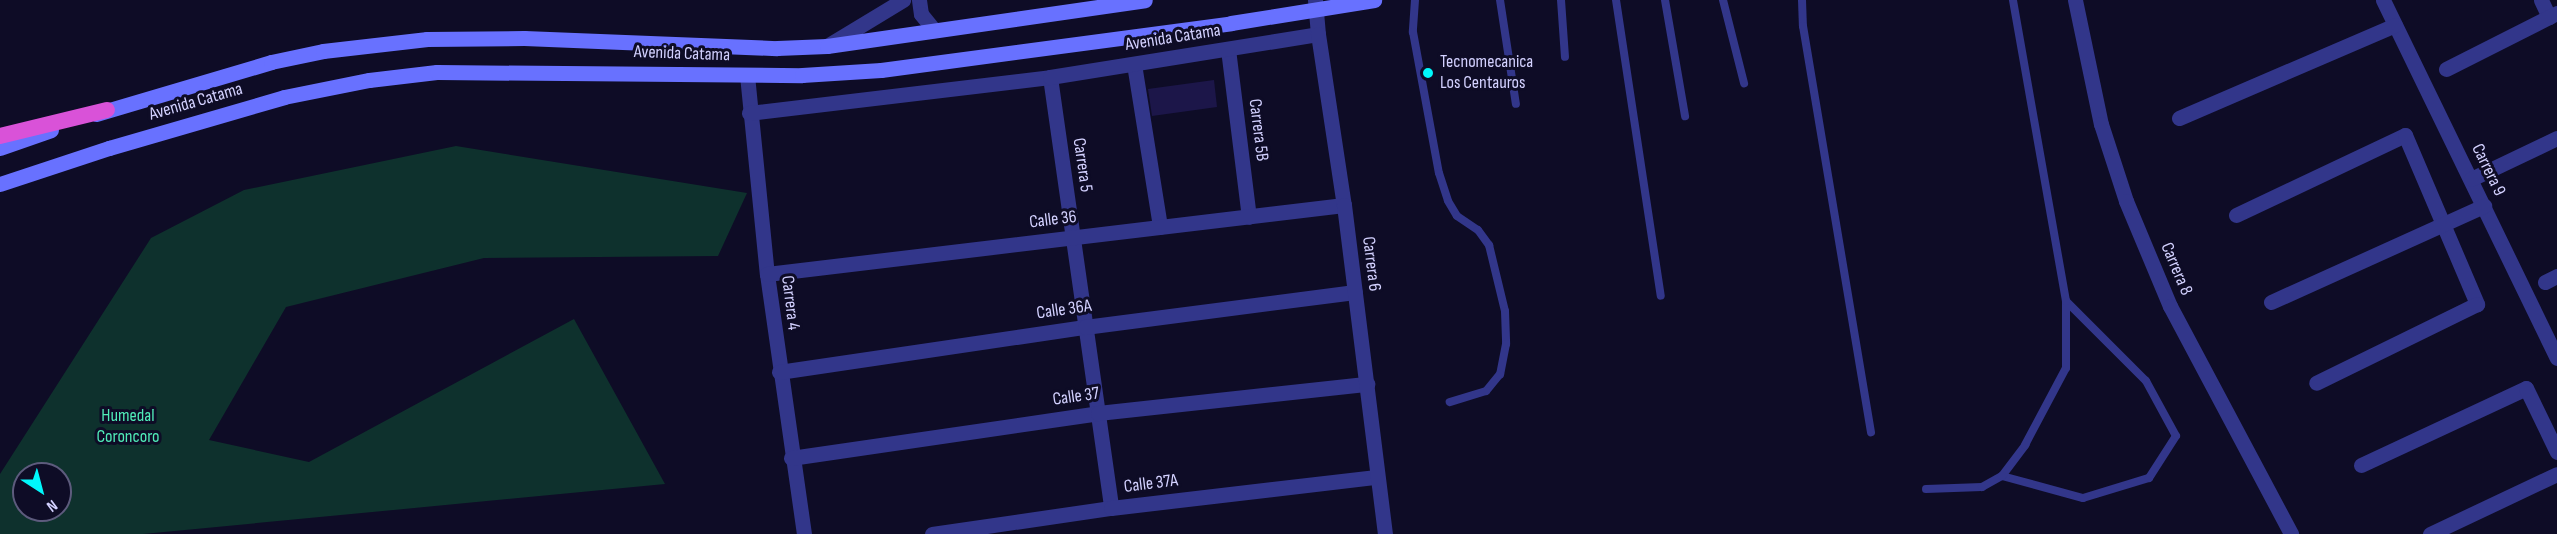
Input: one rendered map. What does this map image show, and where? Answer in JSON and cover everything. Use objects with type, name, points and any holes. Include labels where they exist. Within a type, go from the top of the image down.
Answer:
[{"type":"highway","points":[[0,136],[107,110]]},
{"type":"main road","name":"Avenida Catama","points":[[0,148],[107,110],[271,62],[323,51],[427,39],[524,38],[777,48],[827,45],[1144,0]]},
{"type":"main road","name":"Avenida Catama","points":[[0,184],[109,148],[284,97],[369,80],[447,72],[747,75],[881,70],[1316,5],[1374,0]]},
{"type":"street","points":[[827,45],[903,0]]},
{"type":"street","points":[[919,0],[921,14],[934,30]]},
{"type":"street","name":"Carrera 8","points":[[2075,0],[2101,124],[2126,201],[2170,306],[2290,534]]},
{"type":"street","name":"Carrera 9","points":[[2383,0],[2557,358]]},
{"type":"street","points":[[2446,69],[2553,15],[2541,0]]},
{"type":"street","name":"Carrera 6","points":[[1316,5],[1317,34],[1344,205],[1384,534]]},
{"type":"street","points":[[2179,118],[2395,26]]},
{"type":"street","name":"Avenida Catama","points":[[749,113],[1050,77],[1317,34]]},
{"type":"street","name":"Carrera 5B","points":[[1228,49],[1249,217]]},
{"type":"street","points":[[1134,63],[1160,227]]},
{"type":"street","name":"Carrera 4","points":[[747,75],[749,113],[779,372],[804,534]]},
{"type":"street","name":"Carrera 5","points":[[1050,77],[1111,508]]},
{"type":"street","points":[[2236,215],[2405,135],[2477,304],[2316,383]]},
{"type":"street","points":[[2471,179],[2557,138]]},
{"type":"street","name":"Calle 36","points":[[767,274],[1344,205]]},
{"type":"street","points":[[2271,302],[2484,206]]},
{"type":"street","name":"Calle 36A","points":[[779,372],[1085,327],[1354,292]]},
{"type":"street","name":"Calle 37","points":[[791,458],[1098,413],[1366,384]]},
{"type":"street","points":[[2361,465],[2526,388],[2557,452]]},
{"type":"street","points":[[2430,534],[2557,474]]},
{"type":"street","name":"Calle 37A","points":[[932,534],[1111,508],[1376,477]]},
{"type":"lane","points":[[1415,0],[1413,32],[1439,173],[1448,201],[1456,216],[1478,230],[1489,245],[1504,311],[1506,344],[1500,374],[1486,391],[1450,402]]},
{"type":"lane","points":[[1500,0],[1516,104]]},
{"type":"lane","points":[[1561,0],[1565,57]]},
{"type":"lane","points":[[1616,0],[1661,296]]},
{"type":"lane","points":[[1665,0],[1685,116]]},
{"type":"lane","points":[[1723,0],[1744,83]]},
{"type":"lane","points":[[1802,0],[1803,26],[1871,432]]},
{"type":"lane","points":[[1926,489],[1982,487],[2002,476],[2025,444],[2066,368],[2066,301],[2013,0]]},
{"type":"lane","points":[[2002,476],[2083,498],[2149,478],[2176,436],[2146,381],[2066,301]]},
{"type":"green space","name":"Humedal Coroncoro","points":[[456,146],[747,193],[718,256],[484,258],[286,307],[209,440],[309,462],[574,319],[665,484],[143,534],[0,534],[0,474],[151,238],[244,190]]},
{"type":"building","points":[[1214,80],[1217,107],[1152,116],[1148,89]]},
{"type":"place","name":"Tecnomecanica Los Centauros","points":[[1428,73]]}]
